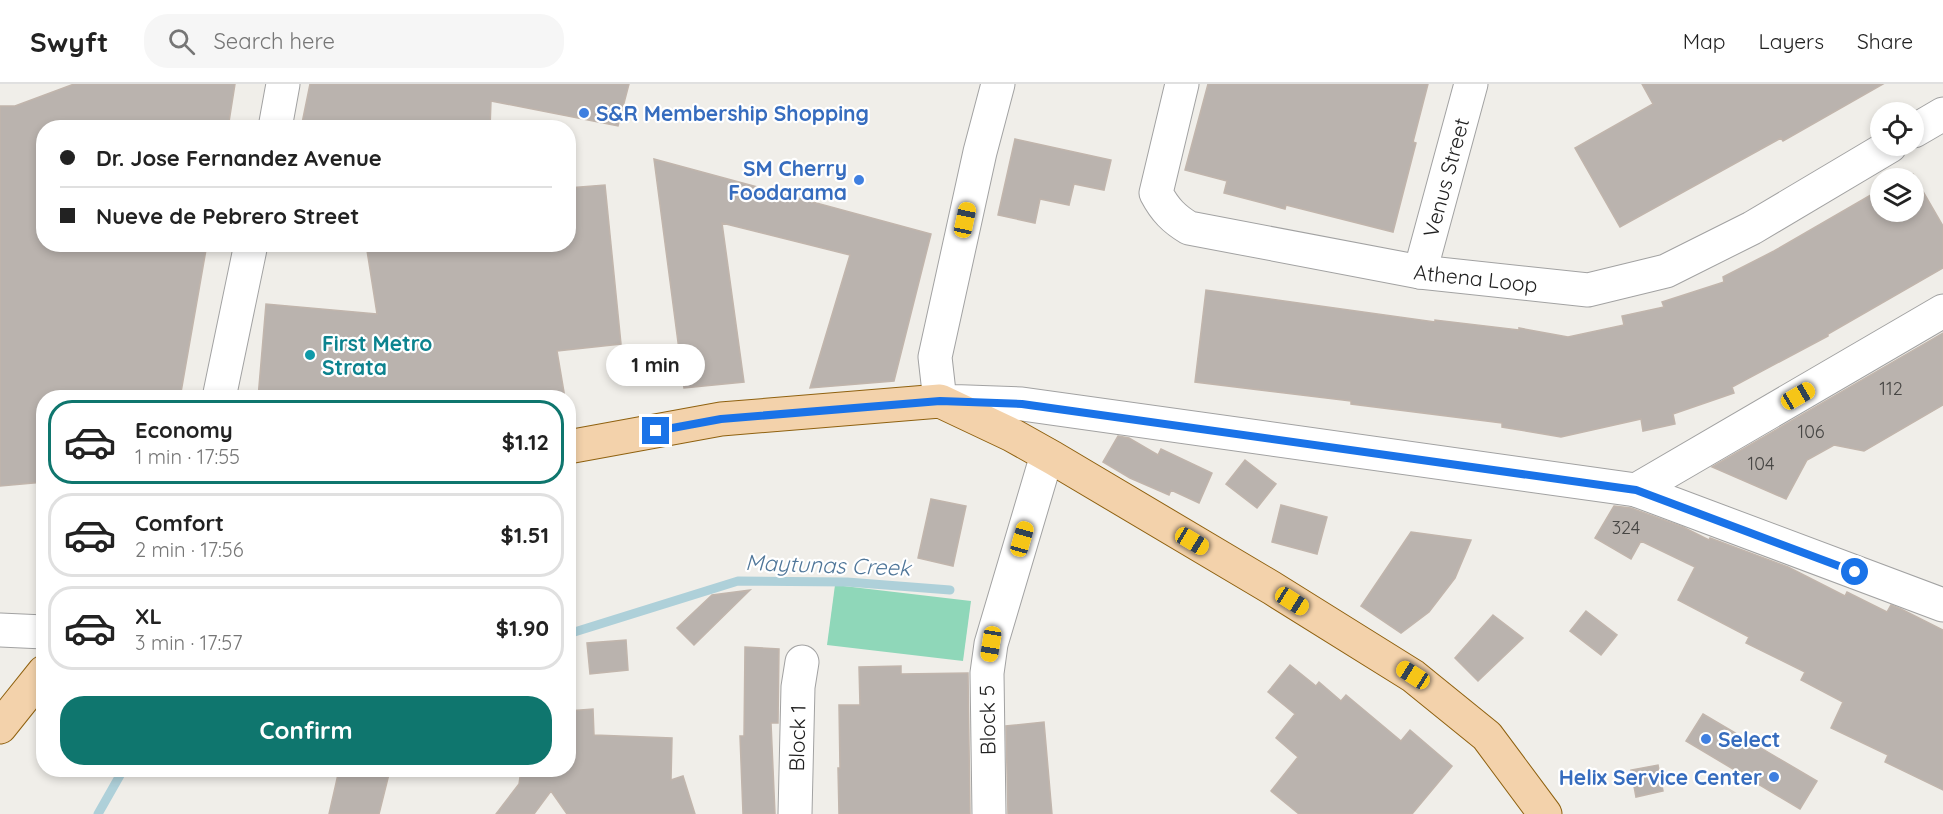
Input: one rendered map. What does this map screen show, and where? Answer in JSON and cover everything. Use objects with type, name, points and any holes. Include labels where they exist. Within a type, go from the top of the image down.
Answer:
[{"type":"main road","points":[[576,446],[721,419],[940,401],[1012,435],[1047,455],[1272,588],[1413,675],[1487,736],[1545,814]]},
{"type":"main road","points":[[0,727],[36,682]]},
{"type":"street","points":[[277,120],[284,84]]},
{"type":"street","points":[[998,84],[980,152],[935,357],[940,401],[1022,404],[1636,490],[1943,605]]},
{"type":"street","name":"Athena Loop","points":[[1182,84],[1156,194],[1163,207],[1174,219],[1189,228],[1420,272],[1588,290],[1666,271],[1752,228],[1873,156]]},
{"type":"street","name":"Venus Street","points":[[1420,272],[1471,84]]},
{"type":"street","points":[[1924,125],[1943,114]]},
{"type":"street","points":[[221,390],[249,252]]},
{"type":"street","points":[[1636,490],[1943,311]]},
{"type":"street","name":"Block 5","points":[[989,814],[987,673],[991,644],[1047,455]]},
{"type":"street","points":[[0,630],[36,632]]},
{"type":"street","name":"Block 1","points":[[795,814],[798,687],[802,662]]},
{"type":"green space","points":[[835,585],[971,601],[963,661],[827,645]]},
{"type":"building","points":[[74,84],[235,84],[229,120],[36,120],[36,252],[206,252],[181,390],[36,390],[36,483],[0,486],[0,106],[15,106]]},
{"type":"building","points":[[310,84],[629,84],[618,126],[491,101],[490,120],[303,120]]},
{"type":"building","points":[[1208,84],[1428,84],[1413,142],[1416,143],[1393,232],[1286,205],[1285,209],[1224,193],[1227,181],[1185,170]]},
{"type":"building","points":[[1642,84],[1883,84],[1783,141],[1781,138],[1620,227],[1575,148],[1653,104]]},
{"type":"building","points":[[1015,139],[1111,160],[1104,190],[1074,184],[1069,205],[1040,199],[1035,223],[998,215]]},
{"type":"building","points":[[654,159],[931,234],[894,381],[810,388],[850,255],[722,223],[744,382],[684,388]]},
{"type":"building","points":[[605,185],[621,344],[557,351],[564,390],[259,390],[266,304],[377,314],[367,252],[576,252],[576,187]]},
{"type":"building","points":[[1924,193],[1943,226],[1943,268],[1828,336],[1732,387],[1734,393],[1673,414],[1675,424],[1643,431],[1641,419],[1561,437],[1502,427],[1502,423],[1351,404],[1351,401],[1195,382],[1206,290],[1435,322],[1435,320],[1519,330],[1519,328],[1568,337],[1624,325],[1622,316],[1664,307],[1662,302],[1724,282],[1723,277],[1774,251],[1870,195],[1870,222],[1924,222]]},
{"type":"building","points":[[1943,333],[1943,405],[1864,451],[1834,445],[1807,460],[1786,499],[1712,467]]},
{"type":"building","points":[[1118,436],[1129,438],[1158,455],[1161,449],[1212,473],[1199,503],[1171,490],[1169,495],[1130,478],[1103,462]]},
{"type":"building","points":[[1245,460],[1276,484],[1257,508],[1226,484]]},
{"type":"building","points":[[931,499],[966,506],[953,566],[918,558]]},
{"type":"building","points":[[1281,505],[1327,517],[1317,554],[1272,542]]},
{"type":"building","points":[[1614,506],[1631,508],[1683,527],[1709,540],[1710,538],[1788,567],[1845,596],[1847,592],[1887,612],[1891,605],[1943,630],[1943,790],[1885,762],[1888,755],[1831,728],[1843,702],[1801,680],[1805,672],[1746,643],[1749,637],[1678,600],[1695,567],[1641,541],[1631,559],[1595,538]]},
{"type":"building","points":[[1411,532],[1471,540],[1455,578],[1429,612],[1401,633],[1361,606]]},
{"type":"building","points":[[750,590],[694,645],[677,628],[712,595]]},
{"type":"building","points":[[1586,611],[1617,635],[1601,655],[1570,631]]},
{"type":"building","points":[[1493,615],[1523,638],[1478,681],[1455,658]]},
{"type":"building","points":[[626,640],[628,670],[590,674],[587,643]]},
{"type":"building","points":[[745,647],[779,649],[778,723],[771,723],[775,814],[743,814],[740,736],[744,736]]},
{"type":"building","points":[[1290,665],[1316,686],[1319,682],[1341,701],[1346,695],[1401,741],[1410,730],[1452,766],[1412,814],[1299,814],[1271,791],[1298,757],[1276,738],[1295,714],[1268,692]]},
{"type":"building","points":[[901,666],[901,674],[968,673],[970,814],[839,814],[839,705],[860,705],[859,667]]},
{"type":"building","points":[[593,709],[594,735],[672,738],[671,780],[683,776],[695,814],[567,814],[551,791],[534,814],[496,814],[519,784],[520,777],[576,777],[576,710]]},
{"type":"building","points":[[1703,714],[1817,781],[1800,809],[1686,741]]},
{"type":"building","points":[[1044,722],[1052,814],[1008,814],[1006,726]]},
{"type":"building","points":[[1658,765],[1663,791],[1636,797],[1631,770]]},
{"type":"building","points":[[337,777],[388,777],[379,814],[329,814]]},
{"type":"waterway","name":"Maytunas Creek","points":[[576,632],[738,581],[847,582],[950,590]]},
{"type":"waterway","name":"Maytunas Creek","points":[[98,814],[119,777]]},
{"type":"place","name":"S&R Membership Shopping","points":[[584,113]]},
{"type":"place","name":"SM Cherry Foodarama","points":[[859,180]]},
{"type":"place","name":"First Metro Strata","points":[[310,355]]},
{"type":"place","name":"Select","points":[[1706,739]]},
{"type":"place","name":"Helix Service Center","points":[[1774,777]]},
{"type":"route","points":[[656,431],[721,419],[940,401],[1022,404],[1636,490],[1855,572]]}]
